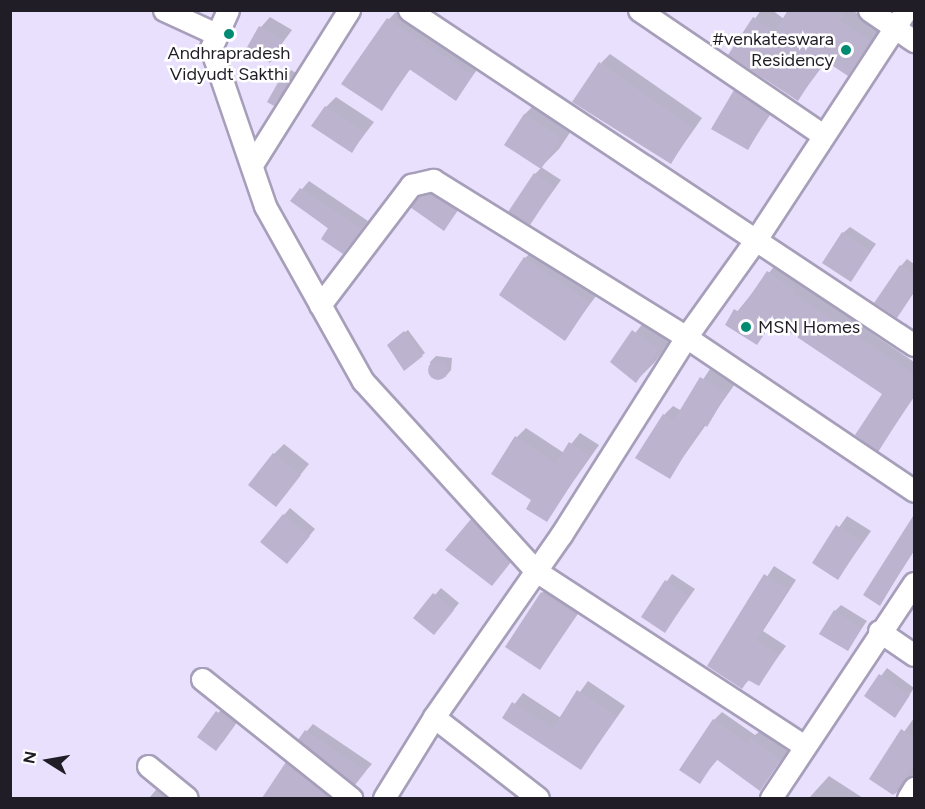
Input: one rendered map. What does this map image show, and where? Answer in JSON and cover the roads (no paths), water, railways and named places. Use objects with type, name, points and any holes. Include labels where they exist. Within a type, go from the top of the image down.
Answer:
[{"type":"street","points":[[164,10],[214,33]]},
{"type":"street","points":[[228,10],[214,33],[211,48],[253,163],[265,206],[363,381],[536,571],[804,746]]},
{"type":"street","points":[[253,163],[349,10]]},
{"type":"street","points":[[409,10],[757,238],[915,345]]},
{"type":"street","points":[[639,10],[824,135]]},
{"type":"street","points":[[869,10],[900,19],[915,41]]},
{"type":"street","points":[[384,798],[434,717],[536,571],[686,337],[757,238],[900,19]]},
{"type":"street","points":[[320,305],[411,185],[427,180],[482,208],[686,337],[915,491]]},
{"type":"street","points":[[771,798],[915,583]]},
{"type":"street","points":[[881,633],[915,655]]},
{"type":"street","points":[[202,679],[351,798]]},
{"type":"street","points":[[434,717],[538,798]]},
{"type":"street","points":[[148,766],[188,798]]},
{"type":"street","points":[[908,798],[915,789]]},
{"type":"place","name":"Andhrapradesh Vidyudt Sakthi","points":[[229,34]]},
{"type":"place","name":"#venkateswara Residency","points":[[846,50]]},
{"type":"place","name":"MSN Homes","points":[[746,327]]}]
